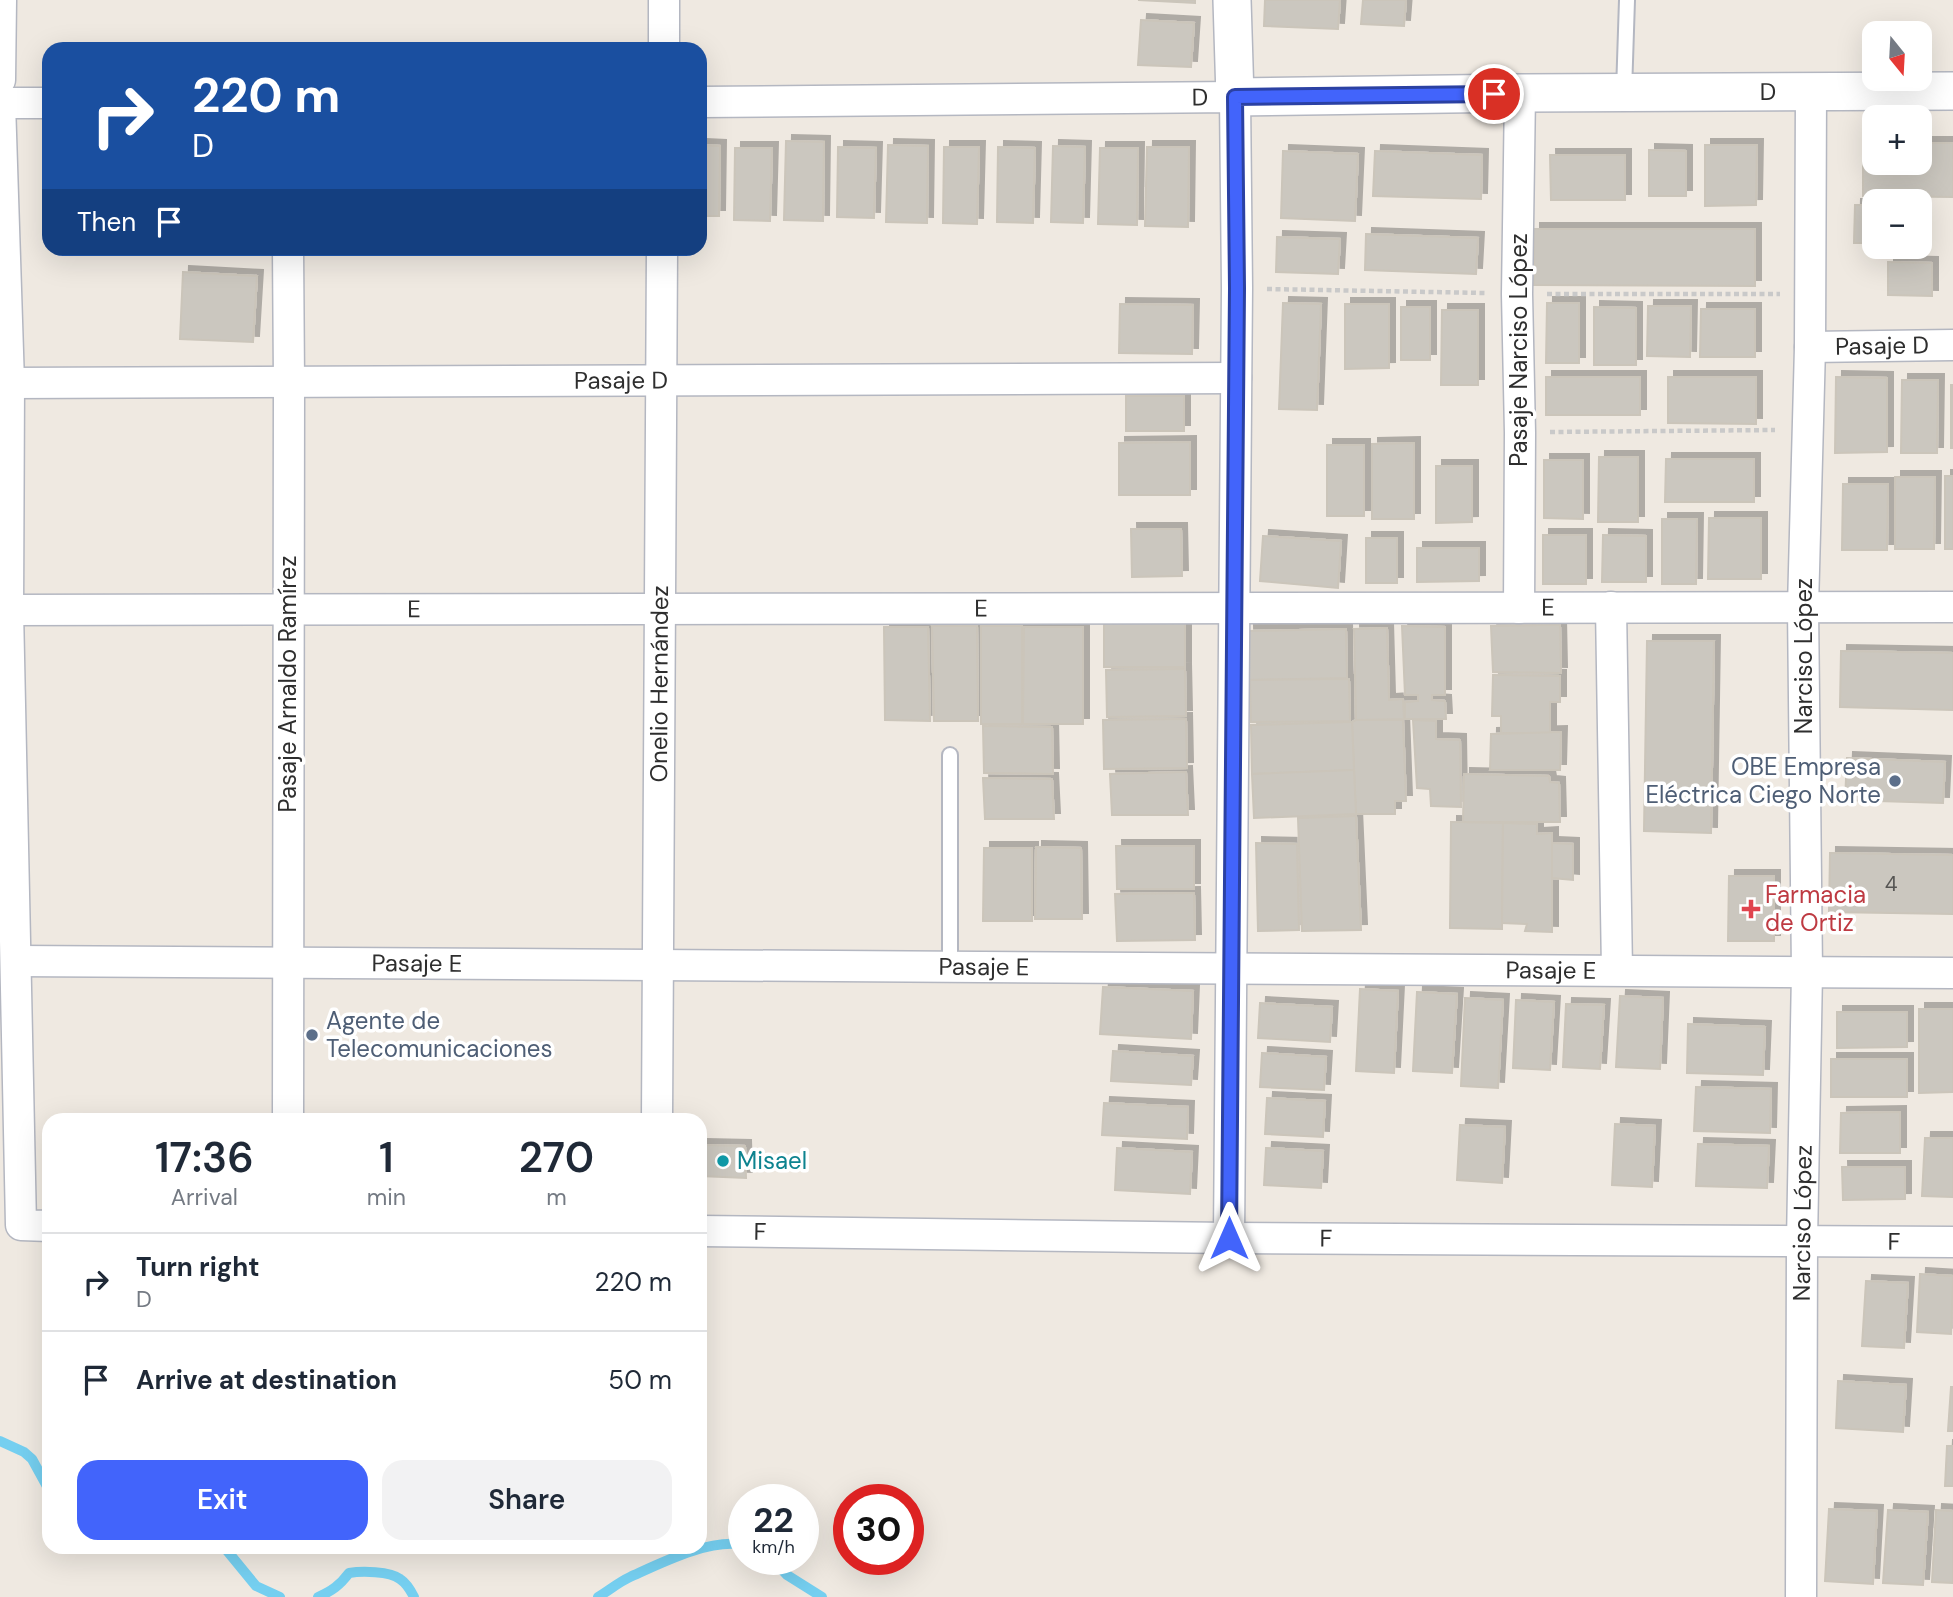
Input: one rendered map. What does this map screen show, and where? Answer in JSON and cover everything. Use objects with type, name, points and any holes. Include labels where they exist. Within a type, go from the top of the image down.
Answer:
[{"type":"street","points":[[0,80],[1,0]]},
{"type":"street","points":[[664,0],[664,42]]},
{"type":"street","points":[[1229,1238],[1236,378],[1232,0]]},
{"type":"street","name":"D","points":[[707,102],[1953,91]]},
{"type":"street","name":"Pasaje Narciso López","points":[[1519,608],[1520,433],[1517,294],[1520,93]]},
{"type":"street","name":"Narciso López","points":[[1801,1597],[1802,1242],[1807,972],[1803,607],[1810,347],[1811,93]]},
{"type":"street","points":[[35,1226],[16,961],[8,610],[9,383],[0,103],[42,103]]},
{"type":"street","name":"Pasaje Arnaldo Ramírez","points":[[288,256],[288,1113]]},
{"type":"street","name":"Onelio Hernández","points":[[657,1113],[663,256]]},
{"type":"street","name":"Pasaje D","points":[[1810,347],[1953,345]]},
{"type":"street","name":"Pasaje D","points":[[9,383],[1236,378]]},
{"type":"street","points":[[1611,607],[1617,971]]},
{"type":"street","name":"E","points":[[8,610],[1953,607]]},
{"type":"street","name":"Pasaje E","points":[[16,961],[1953,973]]},
{"type":"street","name":"F","points":[[707,1231],[1229,1238],[1953,1242]]},
{"type":"lane","points":[[1624,94],[1627,0]]},
{"type":"lane","points":[[950,755],[950,967]]},
{"type":"path","points":[[1520,433],[1808,430]]},
{"type":"building","points":[[1138,0],[1195,0],[1195,3]]},
{"type":"building","points":[[1265,0],[1340,0],[1338,29],[1264,26]]},
{"type":"building","points":[[1363,0],[1406,0],[1404,26],[1361,24]]},
{"type":"building","points":[[1141,20],[1194,23],[1191,67],[1138,65]]},
{"type":"building","points":[[786,141],[824,142],[823,221],[784,220]]},
{"type":"building","points":[[1932,143],[1953,143],[1953,197],[1932,197],[1932,189],[1863,189],[1863,175],[1932,175]]},
{"type":"building","points":[[707,145],[720,146],[719,216],[707,216]]},
{"type":"building","points":[[888,145],[928,146],[927,223],[886,222]]},
{"type":"building","points":[[1705,145],[1757,145],[1756,205],[1705,206]]},
{"type":"building","points":[[1053,146],[1085,147],[1083,223],[1051,222]]},
{"type":"building","points":[[838,147],[876,148],[874,218],[837,217]]},
{"type":"building","points":[[944,147],[979,147],[977,224],[943,223]]},
{"type":"building","points":[[998,147],[1035,148],[1033,223],[997,222]]},
{"type":"building","points":[[1147,147],[1189,147],[1188,227],[1145,226]]},
{"type":"building","points":[[735,148],[772,148],[770,221],[734,220]]},
{"type":"building","points":[[1100,148],[1138,148],[1137,225],[1098,224]]},
{"type":"building","points":[[1649,150],[1686,151],[1686,196],[1649,196]]},
{"type":"building","points":[[1283,151],[1358,154],[1355,221],[1281,218]]},
{"type":"building","points":[[1375,151],[1482,155],[1481,199],[1373,196]]},
{"type":"building","points":[[1550,155],[1625,155],[1625,200],[1551,200]]},
{"type":"building","points":[[1855,205],[1862,205],[1862,243],[1854,243]]},
{"type":"building","points":[[1534,229],[1755,229],[1755,286],[1534,285]]},
{"type":"building","points":[[1366,234],[1478,238],[1476,274],[1365,270]]},
{"type":"building","points":[[1277,237],[1340,239],[1338,274],[1276,272]]},
{"type":"building","points":[[1888,262],[1932,263],[1932,296],[1888,295]]},
{"type":"building","points":[[183,272],[257,276],[253,342],[180,339]]},
{"type":"building","points":[[1283,303],[1321,304],[1317,410],[1279,409]]},
{"type":"building","points":[[1547,303],[1579,303],[1579,363],[1546,363]]},
{"type":"building","points":[[1120,304],[1193,305],[1192,354],[1119,353]]},
{"type":"building","points":[[1345,304],[1389,304],[1389,368],[1345,369]]},
{"type":"building","points":[[1648,306],[1691,306],[1690,357],[1647,356]]},
{"type":"building","points":[[1401,307],[1430,307],[1430,360],[1401,360]]},
{"type":"building","points":[[1594,307],[1636,308],[1636,365],[1594,365]]},
{"type":"building","points":[[1701,309],[1755,309],[1755,357],[1700,357]]},
{"type":"building","points":[[1442,310],[1478,310],[1478,385],[1441,385]]},
{"type":"building","points":[[1546,377],[1640,377],[1640,415],[1546,415]]},
{"type":"building","points":[[1668,377],[1756,377],[1756,424],[1668,423]]},
{"type":"building","points":[[1836,377],[1887,378],[1887,452],[1835,453]]},
{"type":"building","points":[[1902,380],[1938,380],[1937,453],[1901,453]]},
{"type":"building","points":[[1953,385],[1953,448],[1951,448]]},
{"type":"building","points":[[1126,396],[1184,396],[1184,431],[1126,431]]},
{"type":"building","points":[[1190,442],[1190,495],[1119,495],[1119,443]]},
{"type":"building","points":[[1414,443],[1414,519],[1372,519],[1372,444]]},
{"type":"building","points":[[1327,445],[1364,445],[1364,516],[1327,516]]},
{"type":"building","points":[[1599,457],[1638,457],[1638,522],[1598,522]]},
{"type":"building","points":[[1666,459],[1754,459],[1754,502],[1665,502]]},
{"type":"building","points":[[1544,460],[1583,460],[1583,519],[1544,518]]},
{"type":"building","points":[[1436,466],[1472,466],[1472,522],[1436,523]]},
{"type":"building","points":[[1945,476],[1953,476],[1953,549],[1945,549]]},
{"type":"building","points":[[1895,477],[1935,477],[1934,549],[1895,549]]},
{"type":"building","points":[[1843,484],[1888,484],[1887,550],[1842,550]]},
{"type":"building","points":[[1709,518],[1761,518],[1761,579],[1708,579]]},
{"type":"building","points":[[1662,519],[1697,519],[1696,584],[1662,584]]},
{"type":"building","points":[[1131,529],[1181,529],[1182,576],[1132,577]]},
{"type":"building","points":[[1543,535],[1586,535],[1586,584],[1543,584]]},
{"type":"building","points":[[1603,535],[1646,536],[1646,582],[1602,582]]},
{"type":"building","points":[[1263,536],[1341,541],[1338,588],[1260,581]]},
{"type":"building","points":[[1366,538],[1397,538],[1397,583],[1366,583]]},
{"type":"building","points":[[1417,548],[1479,548],[1479,581],[1417,582]]},
{"type":"building","points":[[1185,623],[1185,667],[1104,667],[1104,624]]},
{"type":"building","points":[[1560,625],[1561,673],[1493,672],[1491,626]]},
{"type":"building","points":[[932,626],[977,626],[978,721],[934,721]]},
{"type":"building","points":[[981,626],[1022,626],[1022,724],[981,724]]},
{"type":"building","points":[[1402,626],[1445,627],[1445,695],[1432,695],[1432,700],[1445,701],[1446,719],[1405,719],[1405,702],[1418,701],[1418,695],[1405,695]]},
{"type":"building","points":[[884,627],[928,627],[930,721],[885,720]]},
{"type":"building","points":[[1024,627],[1083,627],[1083,724],[1023,724]]},
{"type":"building","points":[[1387,628],[1389,700],[1403,699],[1404,719],[1356,720],[1354,629]]},
{"type":"building","points":[[1346,629],[1347,678],[1249,680],[1248,631]]},
{"type":"building","points":[[1647,641],[1714,641],[1711,833],[1644,831]]},
{"type":"building","points":[[1841,651],[1953,653],[1953,710],[1840,707]]},
{"type":"building","points":[[1185,669],[1186,716],[1107,717],[1106,670]]},
{"type":"building","points":[[1493,675],[1560,676],[1560,702],[1550,702],[1550,733],[1501,733],[1501,716],[1492,716]]},
{"type":"building","points":[[1349,679],[1350,721],[1251,722],[1250,680]]},
{"type":"building","points":[[1186,719],[1187,768],[1104,769],[1103,720]]},
{"type":"building","points":[[1403,720],[1406,801],[1395,801],[1395,814],[1356,814],[1352,722]]},
{"type":"building","points":[[1413,720],[1436,721],[1436,739],[1460,740],[1461,807],[1431,806],[1430,789],[1417,788]]},
{"type":"building","points":[[1352,722],[1354,770],[1252,774],[1251,725]]},
{"type":"building","points":[[983,726],[1052,727],[1053,774],[984,773]]},
{"type":"building","points":[[1561,732],[1560,770],[1490,770],[1491,734]]},
{"type":"building","name":"OBE Empresa Eléctrica Ciego Norte","points":[[1847,758],[1945,762],[1943,803],[1845,800]]},
{"type":"building","points":[[1354,770],[1356,814],[1254,818],[1252,774]]},
{"type":"building","points":[[1186,772],[1188,815],[1112,815],[1110,774]]},
{"type":"building","points":[[1464,774],[1549,776],[1550,782],[1559,783],[1560,822],[1463,822]]},
{"type":"building","points":[[983,778],[1052,779],[1054,819],[985,819]]},
{"type":"building","points":[[1356,816],[1361,930],[1302,931],[1298,818]]},
{"type":"building","points":[[1451,822],[1503,823],[1502,929],[1450,928]]},
{"type":"building","points":[[1503,823],[1537,824],[1537,834],[1552,833],[1552,932],[1525,931],[1527,924],[1502,923]]},
{"type":"building","points":[[1256,843],[1297,844],[1299,930],[1258,931]]},
{"type":"building","points":[[1552,843],[1573,844],[1573,880],[1552,878]]},
{"type":"building","points":[[1116,846],[1194,846],[1194,889],[1117,889]]},
{"type":"building","points":[[1036,847],[1081,848],[1082,919],[1035,919]]},
{"type":"building","points":[[984,848],[1032,848],[1032,921],[983,921]]},
{"type":"building","points":[[1830,853],[1953,855],[1953,914],[1829,912]]},
{"type":"building","name":"Farmacia de Ortiz","points":[[1729,876],[1774,876],[1774,941],[1728,941]]},
{"type":"building","points":[[1194,893],[1195,940],[1117,941],[1115,894]]},
{"type":"building","points":[[1103,987],[1193,991],[1191,1039],[1100,1034]]},
{"type":"building","points":[[1360,989],[1398,991],[1394,1073],[1356,1071]]},
{"type":"building","points":[[1417,992],[1457,994],[1452,1073],[1413,1071]]},
{"type":"building","points":[[1620,996],[1663,998],[1660,1069],[1616,1067]]},
{"type":"building","points":[[1465,998],[1503,1000],[1498,1088],[1461,1086]]},
{"type":"building","points":[[1516,1000],[1554,1002],[1550,1070],[1513,1068]]},
{"type":"building","points":[[1260,1003],[1332,1007],[1330,1042],[1258,1038]]},
{"type":"building","points":[[1566,1004],[1604,1005],[1600,1069],[1563,1067]]},
{"type":"building","points":[[1919,1009],[1953,1009],[1953,1092],[1919,1093]]},
{"type":"building","points":[[1837,1012],[1907,1012],[1907,1047],[1837,1048]]},
{"type":"building","points":[[1688,1024],[1765,1027],[1763,1075],[1687,1073]]},
{"type":"building","points":[[1113,1051],[1193,1056],[1191,1085],[1111,1081]]},
{"type":"building","points":[[1262,1053],[1326,1057],[1324,1090],[1260,1087]]},
{"type":"building","points":[[1831,1059],[1907,1059],[1907,1097],[1831,1097]]},
{"type":"building","points":[[1696,1087],[1771,1089],[1770,1133],[1694,1131]]},
{"type":"building","points":[[1267,1098],[1325,1101],[1323,1137],[1265,1134]]},
{"type":"building","points":[[1104,1103],[1188,1107],[1187,1139],[1102,1135]]},
{"type":"building","points":[[1900,1112],[1900,1153],[1840,1153],[1841,1113]]},
{"type":"building","points":[[1615,1124],[1655,1126],[1652,1187],[1612,1185]]},
{"type":"building","points":[[1460,1125],[1505,1127],[1502,1183],[1457,1180]]},
{"type":"building","points":[[1925,1138],[1953,1138],[1953,1197],[1922,1196]]},
{"type":"building","points":[[1698,1144],[1769,1146],[1767,1188],[1696,1186]]},
{"type":"building","name":"Misael","points":[[707,1145],[745,1146],[746,1178],[707,1176]]},
{"type":"building","points":[[1117,1148],[1192,1152],[1190,1194],[1115,1190]]},
{"type":"building","points":[[1266,1148],[1323,1151],[1321,1188],[1264,1185]]},
{"type":"building","points":[[1842,1167],[1905,1167],[1905,1199],[1843,1200]]},
{"type":"building","points":[[1920,1274],[1953,1276],[1951,1334],[1917,1332]]},
{"type":"building","points":[[1866,1281],[1908,1283],[1904,1348],[1862,1346]]},
{"type":"building","points":[[1838,1381],[1906,1385],[1903,1432],[1836,1428]]},
{"type":"building","points":[[1951,1387],[1953,1431],[1948,1431]]},
{"type":"building","points":[[1947,1446],[1953,1446],[1953,1486],[1945,1486]]},
{"type":"building","points":[[1829,1509],[1877,1511],[1873,1584],[1825,1581]]},
{"type":"building","points":[[1888,1510],[1928,1512],[1923,1585],[1883,1583]]},
{"type":"building","points":[[1936,1510],[1953,1511],[1953,1583],[1932,1582]]},
{"type":"waterway","points":[[0,1441],[24,1452],[32,1459],[42,1477]]},
{"type":"waterway","points":[[707,1547],[728,1544]]},
{"type":"waterway","points":[[230,1554],[256,1586],[280,1597]]},
{"type":"waterway","points":[[598,1597],[626,1579],[684,1554]]},
{"type":"waterway","points":[[318,1597],[335,1587],[349,1573],[368,1572],[395,1576],[414,1597]]},
{"type":"waterway","points":[[787,1575],[822,1597]]},
{"type":"place","name":"OBE Empresa Eléctrica Ciego Norte","points":[[1895,781]]},
{"type":"place","name":"Farmacia de Ortiz","points":[[1751,909]]},
{"type":"place","name":"Agente de Telecomunicaciones","points":[[312,1035]]},
{"type":"place","name":"Misael","points":[[723,1161]]},
{"type":"route","points":[[1229,1238],[1237,288],[1235,97],[1494,94]]}]
